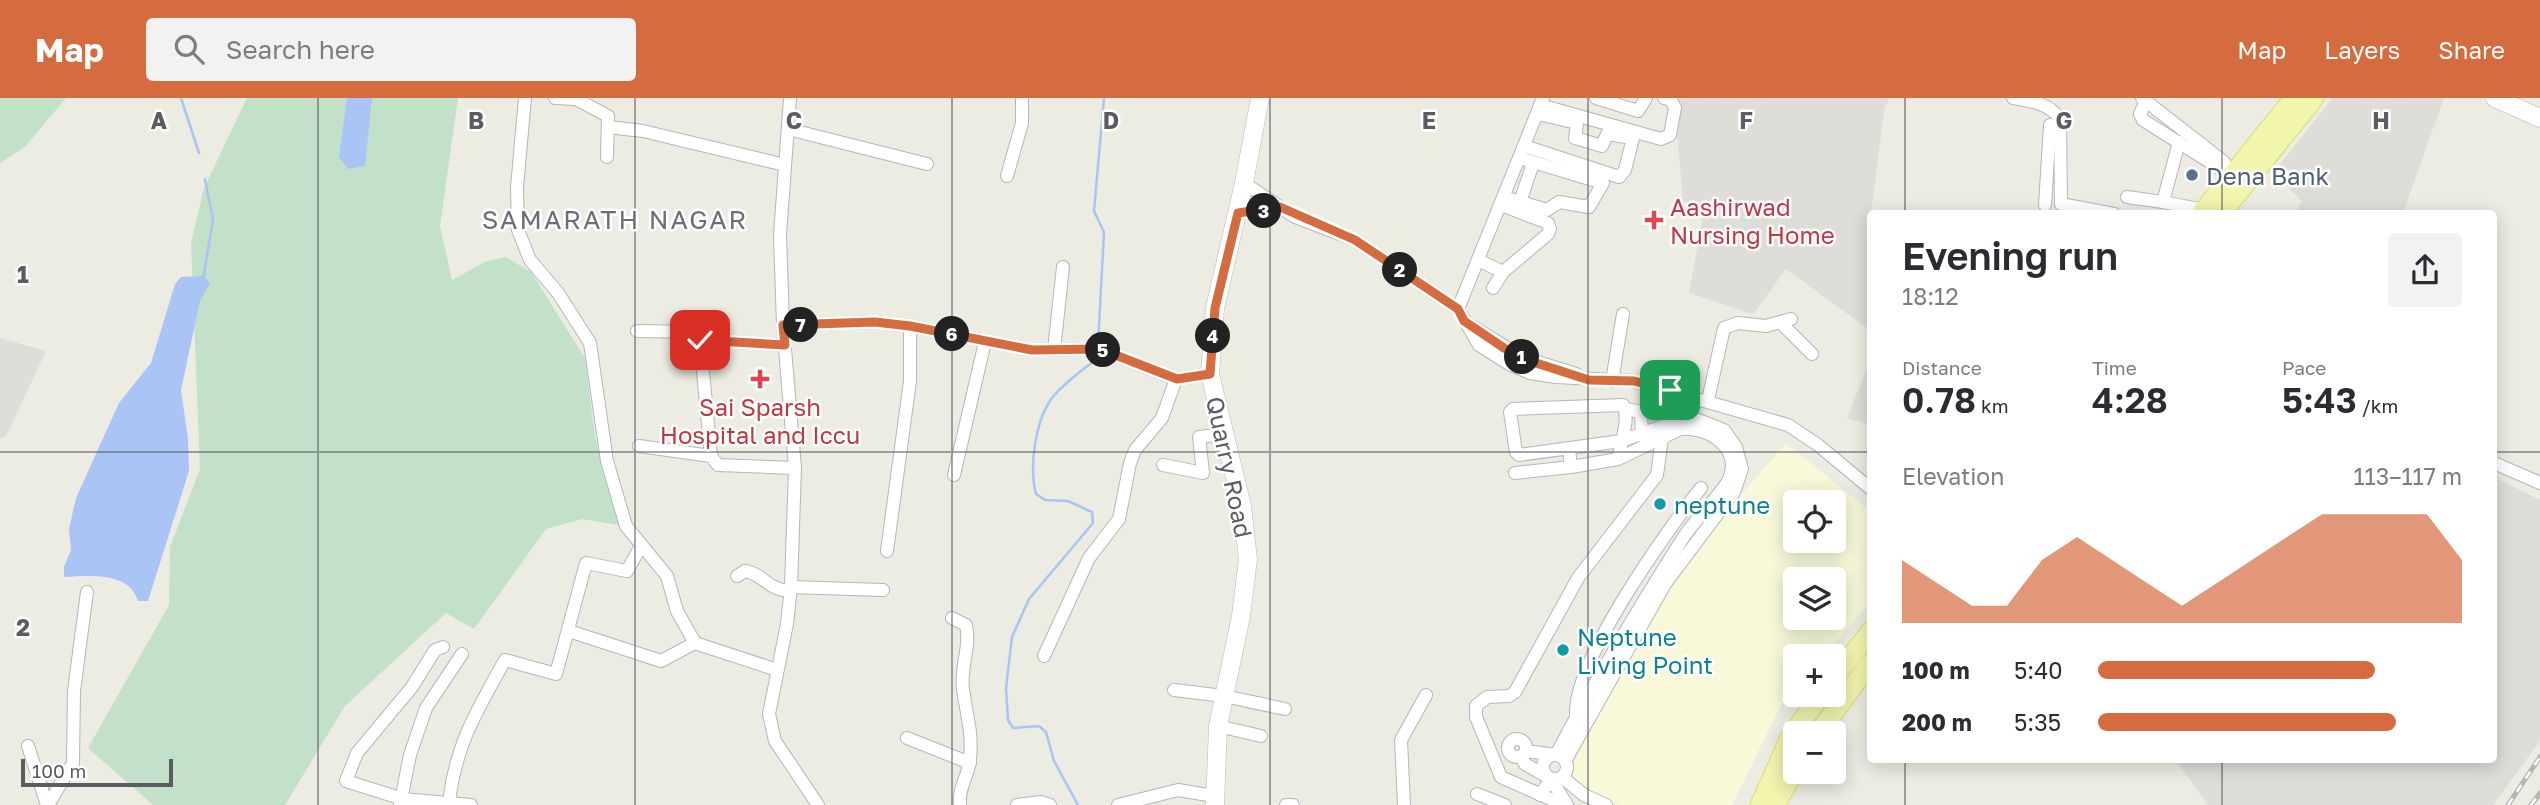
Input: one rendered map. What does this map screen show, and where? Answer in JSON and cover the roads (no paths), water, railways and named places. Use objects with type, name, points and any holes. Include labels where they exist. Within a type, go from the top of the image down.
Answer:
[{"type":"main road","name":"Quarry Road","points":[[1214,801],[1217,726],[1241,616],[1248,559],[1242,506],[1210,374],[1215,308],[1238,213],[1260,98]]},
{"type":"main road","points":[[2211,210],[2314,98]]},
{"type":"main road","points":[[2495,98],[2540,118]]},
{"type":"main road","points":[[2210,210],[2286,101]]},
{"type":"main road","points":[[1846,663],[1867,636]]},
{"type":"main road","points":[[1827,721],[1867,667]]},
{"type":"main road","points":[[1760,805],[1791,736],[1812,707]]},
{"type":"main road","points":[[1775,805],[1787,784]]},
{"type":"street","points":[[525,98],[517,187],[518,230],[530,260],[558,293],[590,343],[607,461],[626,526],[667,576],[677,611],[695,643],[777,670]]},
{"type":"street","points":[[555,98],[576,99],[608,116],[607,157]]},
{"type":"street","points":[[790,98],[780,235],[783,325],[794,468],[790,589],[769,714],[775,741],[818,805]]},
{"type":"street","points":[[1007,176],[1022,122],[1022,98]]},
{"type":"street","points":[[1596,98],[1638,111],[1646,98]]},
{"type":"street","points":[[1540,106],[1555,104],[1661,139],[1670,135],[1675,108],[1671,100],[1664,98]]},
{"type":"street","points":[[2013,98],[2038,102],[2054,111],[2060,119],[2061,204]]},
{"type":"street","points":[[2144,99],[2234,174],[2143,120],[2140,114],[2144,99]]},
{"type":"street","points":[[1461,315],[1478,260],[1540,106]]},
{"type":"street","points":[[1522,152],[1619,177],[1625,170],[1633,138],[1611,132],[1607,134],[1603,145],[1575,138],[1577,123],[1540,106]]},
{"type":"street","points":[[2050,125],[2044,209],[2061,204],[2093,210]]},
{"type":"street","points":[[608,127],[643,131],[760,162],[785,165]]},
{"type":"street","points":[[788,129],[927,164]]},
{"type":"street","points":[[2163,202],[2179,142]]},
{"type":"street","points":[[1502,201],[1520,202],[1547,210],[1559,202],[1589,207],[1603,183],[1533,163],[1522,152]]},
{"type":"street","points":[[1520,202],[1533,163]]},
{"type":"street","points":[[1244,183],[1280,207],[1355,240],[1461,315],[1479,345],[1510,364],[1530,373],[1589,380],[1634,381],[1788,425],[1818,445],[1867,486]]},
{"type":"street","points":[[2127,197],[2200,210]]},
{"type":"street","points":[[1493,288],[1503,272],[1548,234],[1550,229],[1548,223],[1502,201]]},
{"type":"street","points":[[1238,213],[1280,207]]},
{"type":"street","points":[[1478,260],[1503,272]]},
{"type":"street","points":[[1054,350],[1063,267]]},
{"type":"street","points":[[1612,381],[1623,314]]},
{"type":"street","points":[[1708,400],[1724,328],[1738,323],[1766,326],[1785,320],[1812,354]]},
{"type":"street","points":[[783,325],[875,322],[910,326],[985,342],[1054,350],[1098,349],[1177,379],[1210,374]]},
{"type":"street","points":[[887,551],[910,381],[910,326]]},
{"type":"street","points":[[637,331],[699,332],[711,456],[718,465],[794,468]]},
{"type":"street","points":[[700,340],[785,345]]},
{"type":"street","points":[[954,475],[985,342]]},
{"type":"street","points":[[1044,656],[1089,558],[1119,520],[1135,450],[1162,418],[1177,379]]},
{"type":"street","points":[[1561,758],[1576,715],[1661,582],[1693,521],[1729,478],[1731,458],[1724,445],[1712,434],[1692,428],[1621,441],[1519,455],[1516,452],[1510,412],[1617,403],[1626,409],[1641,412],[1642,436]]},
{"type":"street","points":[[1618,459],[1626,409]]},
{"type":"street","points":[[1515,473],[1618,459],[1680,420],[1696,419],[1724,430],[1736,447],[1742,468],[1740,481],[1728,501],[1661,582]]},
{"type":"street","points":[[1566,805],[1501,777],[1476,717],[1476,706],[1487,697],[1509,696],[1515,692],[1578,578],[1657,475],[1663,432]]},
{"type":"street","points":[[1163,465],[1203,473],[1199,437],[1225,434]]},
{"type":"street","points":[[639,446],[711,456]]},
{"type":"street","points":[[1569,449],[1571,467]]},
{"type":"street","points":[[2497,464],[2540,483]]},
{"type":"street","points":[[1576,715],[1575,699],[1581,678],[1602,638],[1644,569],[1701,488]]},
{"type":"street","points":[[1716,493],[1728,501]]},
{"type":"street","points":[[1681,513],[1693,521]]},
{"type":"street","points":[[449,802],[453,765],[466,731],[505,660],[556,674],[586,563],[627,571],[641,547]]},
{"type":"street","points":[[1644,569],[1661,582]]},
{"type":"street","points":[[737,576],[745,571],[753,573],[773,590],[883,590]]},
{"type":"street","points":[[48,805],[73,762],[74,691],[87,592]]},
{"type":"street","points":[[952,618],[966,625],[970,642],[962,687],[971,743],[970,763],[958,793],[960,805]]},
{"type":"street","points":[[569,631],[661,661],[695,643]]},
{"type":"street","points":[[1602,638],[1619,650]]},
{"type":"street","points":[[443,647],[435,650],[412,687],[356,753],[346,780],[402,802],[471,805]]},
{"type":"street","points":[[1561,758],[1619,650]]},
{"type":"street","points":[[402,802],[410,755],[426,708],[462,654]]},
{"type":"street","points":[[1174,690],[1224,696],[1285,709]]},
{"type":"street","points":[[1404,805],[1401,740],[1426,695]]},
{"type":"street","points":[[1217,726],[1261,736]]},
{"type":"street","points":[[908,738],[970,763]]},
{"type":"street","points":[[1505,741],[1510,755],[1561,758]]},
{"type":"street","points":[[28,746],[48,805]]},
{"type":"street","points":[[1523,754],[1525,764],[1606,805]]},
{"type":"street","points":[[1540,795],[1553,777],[1567,766],[1561,758],[1550,756],[1542,765],[1553,777],[1566,805]]},
{"type":"street","points":[[1118,805],[1178,790],[1214,801]]},
{"type":"street","points":[[1477,794],[1505,805]]},
{"type":"street","points":[[1017,805],[1041,802],[1049,805]]},
{"type":"street","points":[[1286,805],[1293,805]]},
{"type":"water","points":[[347,98],[372,98],[365,166],[348,169],[339,157]]},
{"type":"water","points":[[204,276],[210,283],[200,301],[181,390],[188,439],[189,471],[148,601],[138,601],[126,584],[107,577],[64,577],[64,567],[71,550],[69,529],[76,498],[119,403],[151,363],[175,284],[181,277]]},
{"type":"waterway","points":[[181,98],[199,153]]},
{"type":"waterway","points":[[1098,344],[1104,232],[1094,211],[1104,98]]},
{"type":"waterway","points":[[203,279],[213,220],[205,179]]},
{"type":"waterway","points":[[1078,805],[1054,761],[1046,732],[1039,726],[1013,728],[1008,720],[1006,688],[1012,637],[1029,599],[1093,523],[1092,512],[1068,501],[1045,500],[1036,494],[1033,471],[1035,444],[1046,408],[1068,382],[1098,358],[1098,354]]},
{"type":"railway","points":[[2508,805],[2540,757]]},
{"type":"railway","points":[[2531,805],[2540,793]]},
{"type":"place","name":"Dena Bank","points":[[2192,175]]},
{"type":"place","name":"Aashirwad Nursing Home","points":[[1654,220]]},
{"type":"place","name":"Sai Sparsh Hospital and Iccu","points":[[760,379]]},
{"type":"place","name":"neptune","points":[[1660,504]]},
{"type":"place","name":"Neptune Living Point","points":[[1563,650]]},
{"type":"district","name":"SAMARATH NAGAR","points":[[615,219]]}]
